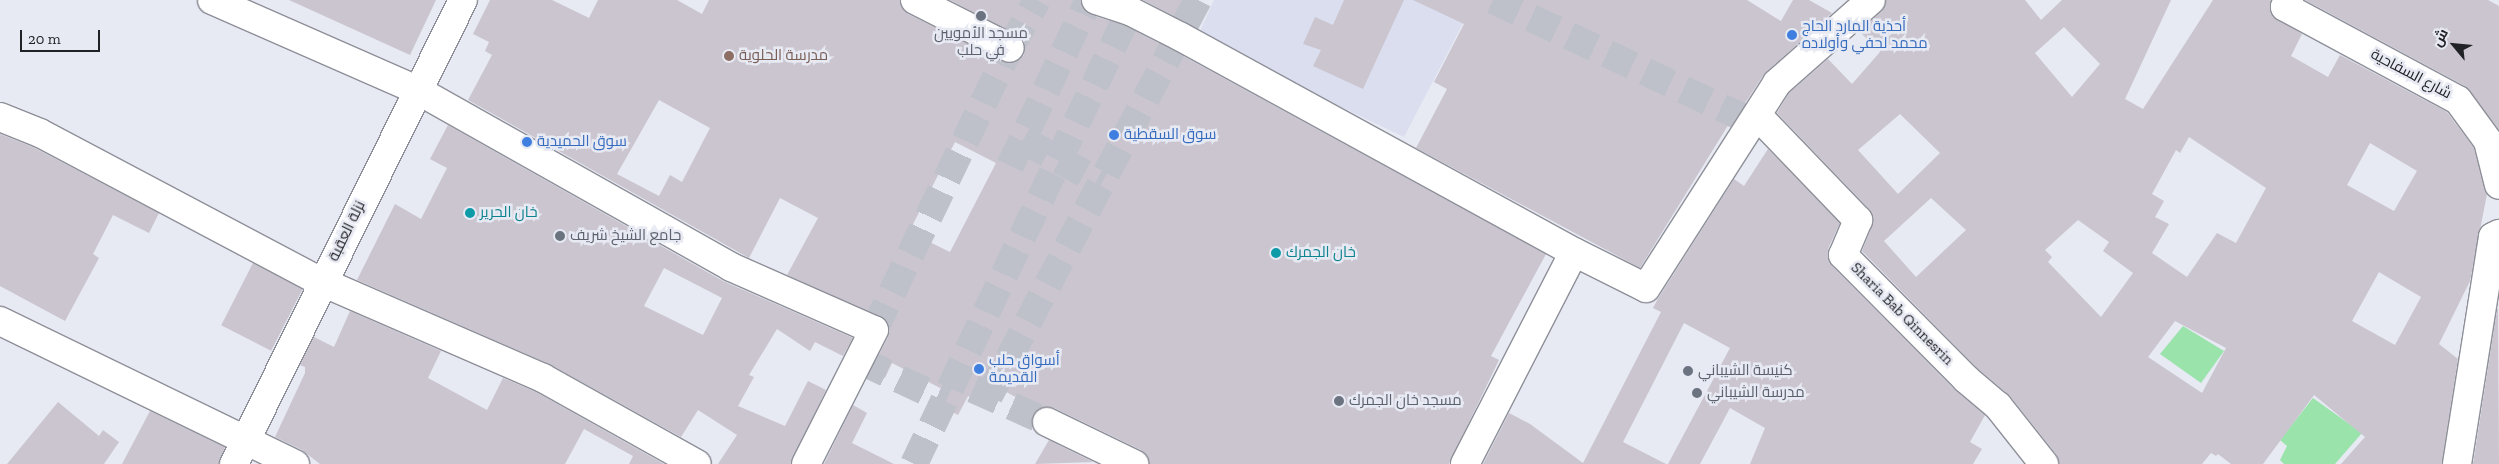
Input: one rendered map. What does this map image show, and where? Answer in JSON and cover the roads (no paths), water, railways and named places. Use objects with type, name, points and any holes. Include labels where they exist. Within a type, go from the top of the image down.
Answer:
[{"type":"street","points":[[212,0],[419,91],[730,267],[874,330],[806,464]]},
{"type":"street","name":"نزلة العقبة","points":[[239,452],[322,282],[419,91],[462,0]]},
{"type":"street","points":[[915,0],[1010,48]]},
{"type":"street","points":[[1096,0],[1130,11],[1181,37],[1574,252],[1646,288],[1777,82],[1871,0]]},
{"type":"street","name":"شارع السفاحية","points":[[2288,0],[2285,7],[2458,100],[2488,141],[2499,185]]},
{"type":"street","name":"Sharia Bab Qinnesrin","points":[[1756,115],[1858,220],[1843,255],[1966,379],[1998,406],[2044,464]]},
{"type":"street","points":[[0,117],[65,146],[322,282],[543,378],[697,464]]},
{"type":"street","points":[[2457,464],[2493,237],[2499,234]]},
{"type":"street","points":[[1465,464],[1574,252]]},
{"type":"street","points":[[0,321],[239,452],[295,464]]},
{"type":"street","points":[[1047,422],[1134,464]]},
{"type":"tunnel","points":[[874,330],[1010,48],[1037,0]]},
{"type":"tunnel","points":[[1010,166],[1089,0]]},
{"type":"tunnel","points":[[914,464],[1135,0]]},
{"type":"tunnel","points":[[989,396],[1198,0]]},
{"type":"tunnel","points":[[1493,0],[1752,122]]},
{"type":"tunnel","points":[[1023,140],[1102,183]]},
{"type":"tunnel","points":[[861,361],[946,401]]},
{"type":"tunnel","points":[[973,389],[1047,422]]},
{"type":"place","name":"مسجد الأمويين في حلب","points":[[981,16]]},
{"type":"place","name":"أحذية المارد الحاج محمد لحفي وأولاده","points":[[1792,35]]},
{"type":"place","name":"مدرسة الحلوية","points":[[729,56]]},
{"type":"place","name":"سوق السقطية","points":[[1114,135]]},
{"type":"place","name":"سوق الحميدية","points":[[527,142]]},
{"type":"place","name":"خان الحرير","points":[[470,213]]},
{"type":"place","name":"جامع الشيخ شريف","points":[[560,236]]},
{"type":"place","name":"خان الجمرك","points":[[1276,253]]},
{"type":"place","name":"أسواق حلب القديمة","points":[[979,369]]},
{"type":"place","name":"كنيسة الشيباني","points":[[1688,371]]},
{"type":"place","name":"مدرسة الشيباني","points":[[1697,393]]},
{"type":"place","name":"مسجد خان الجمرك","points":[[1339,401]]}]
